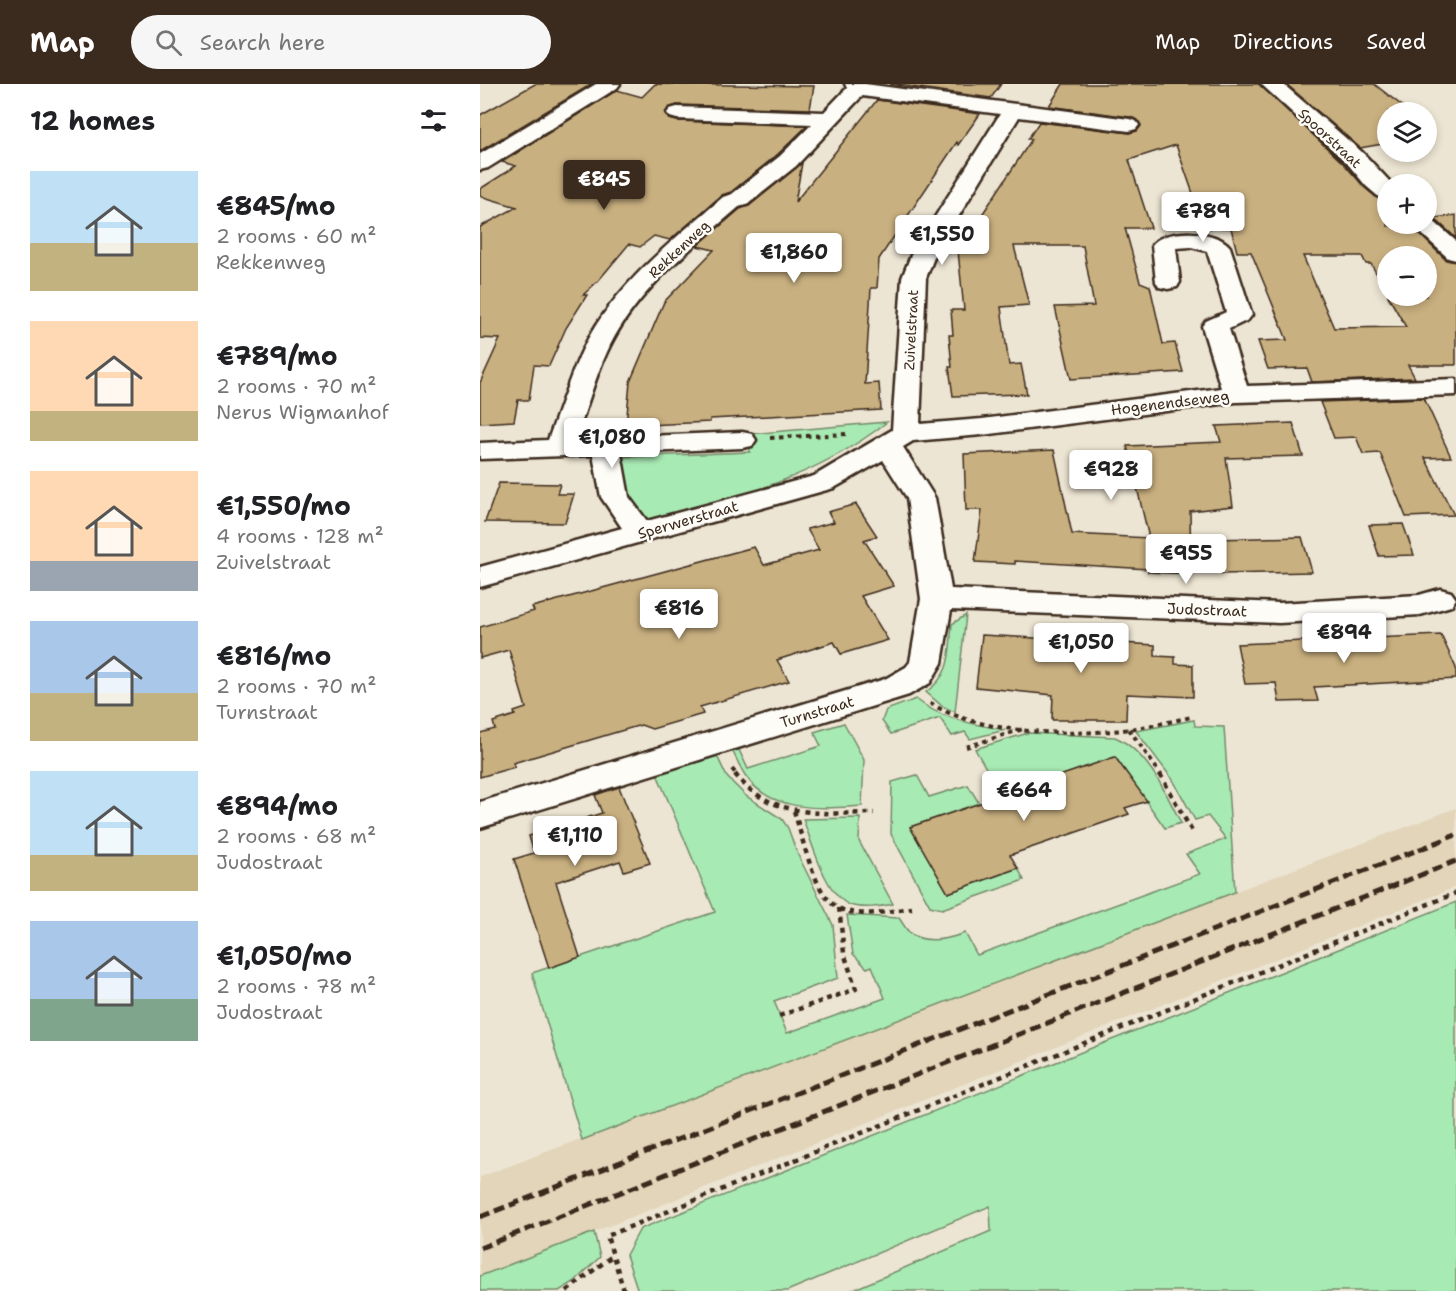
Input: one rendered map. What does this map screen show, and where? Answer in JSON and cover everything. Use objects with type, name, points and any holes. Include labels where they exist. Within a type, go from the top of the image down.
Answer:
[{"type":"street","points":[[480,163],[610,84]]},
{"type":"street","name":"Spoorstraat","points":[[1271,84],[1355,158],[1377,184]]},
{"type":"street","points":[[856,87],[1012,111],[1129,125]]},
{"type":"street","name":"Rekkenweg","points":[[559,447],[594,352],[614,317],[664,260],[731,202],[740,199],[788,161],[825,124],[827,118],[856,87]]},
{"type":"street","name":"Zuivelstraat","points":[[897,438],[914,278],[923,255],[1012,111]]},
{"type":"street","points":[[677,113],[827,118]]},
{"type":"street","points":[[1434,234],[1456,253]]},
{"type":"street","points":[[1168,282],[1164,244],[1171,240],[1203,240],[1218,247],[1239,315],[1215,326],[1236,394]]},
{"type":"street","name":"Hogenendseweg","points":[[897,438],[1236,394],[1456,387]]},
{"type":"street","name":"Sperwerstraat","points":[[480,577],[824,482],[897,438]]},
{"type":"street","name":"Turnstraat","points":[[480,815],[897,687],[918,675],[926,663],[937,599],[921,498],[897,438]]},
{"type":"street","points":[[480,451],[742,440]]},
{"type":"street","points":[[606,447],[615,497],[640,533]]},
{"type":"street","name":"Judostraat","points":[[937,599],[1279,613],[1420,605],[1440,599]]},
{"type":"path","points":[[742,440],[850,434]]},
{"type":"path","points":[[909,680],[929,702],[946,713],[1000,726],[1086,731],[1129,729],[1191,717]]},
{"type":"path","points":[[966,747],[1026,728]]},
{"type":"path","points":[[1129,729],[1167,784],[1194,835]]},
{"type":"path","points":[[717,742],[739,780],[755,795],[785,810],[817,814],[874,813]]},
{"type":"path","points":[[794,811],[819,885],[833,905],[877,913],[912,908]]},
{"type":"path","points":[[624,1291],[607,1236],[1456,894]]},
{"type":"path","points":[[779,1016],[856,989],[844,953],[839,907]]},
{"type":"path","points":[[567,1291],[612,1256]]},
{"type":"shaded area","points":[[1456,808],[1456,887],[594,1232],[587,1242],[480,1286],[480,1177]]},
{"type":"green space","points":[[887,422],[859,442],[801,473],[740,496],[643,522],[630,499],[622,474],[622,457],[750,452],[749,434]]},
{"type":"green space","points":[[966,615],[955,712],[942,706],[926,692],[941,678],[945,670],[952,624]]},
{"type":"green space","points":[[916,699],[947,716],[1005,730],[970,739],[965,732],[952,736],[940,718],[891,734],[882,721],[886,710]]},
{"type":"green space","points":[[1194,720],[1195,726],[1224,727],[1235,892],[582,1140],[532,973],[715,912],[657,774],[717,756],[727,777],[746,796],[782,819],[788,828],[797,853],[833,925],[838,978],[774,1001],[787,1033],[885,998],[872,966],[867,968],[853,954],[847,915],[899,918],[911,934],[924,939],[945,939],[965,933],[977,955],[1200,874],[1186,854],[1226,839],[1208,816],[1195,820],[1173,780],[1136,731]]},
{"type":"green space","points":[[844,723],[864,760],[862,806],[814,808],[798,806],[768,796],[745,775],[732,750],[738,748],[748,769],[821,746],[814,732]]},
{"type":"green space","points":[[1028,733],[1115,737],[1126,743],[1146,762],[1181,823],[1165,828],[1115,757],[996,798],[986,779],[991,777],[975,749]]},
{"type":"green space","points":[[917,775],[929,797],[968,785],[979,803],[910,827],[948,893],[1018,868],[1024,880],[942,909],[930,906],[891,834],[892,782]]},
{"type":"green space","points":[[860,818],[859,841],[893,904],[860,907],[850,905],[841,899],[833,891],[820,867],[803,819]]},
{"type":"green space","points":[[1456,902],[1456,1291],[850,1291],[991,1231],[990,1206],[787,1291],[638,1291],[626,1255],[640,1229]]},
{"type":"green space","points":[[594,1232],[600,1257],[574,1282],[559,1291],[480,1291],[480,1276]]},
{"type":"building","points":[[535,84],[592,84],[480,151],[480,115]]},
{"type":"building","points":[[655,84],[814,86],[810,109],[677,105],[668,108],[665,114],[669,119],[677,121],[807,126],[778,154],[731,192],[722,195],[670,240],[654,236],[640,247],[629,244],[583,295],[587,295],[566,328],[549,366],[534,365],[529,400],[518,400],[514,421],[480,423],[480,383],[500,339],[480,338],[480,227],[517,207],[480,196],[480,189],[516,166],[502,162],[617,90],[642,97]]},
{"type":"building","points":[[890,84],[1001,84],[991,98]]},
{"type":"building","points":[[1063,84],[1259,84],[1377,198],[1377,234],[1419,234],[1432,246],[1377,246],[1377,275],[1371,264],[1366,264],[1362,256],[1303,256],[1334,328],[1406,327],[1394,306],[1437,306],[1437,251],[1446,260],[1456,262],[1456,365],[1408,365],[1415,378],[1312,382],[1307,368],[1268,369],[1258,341],[1287,340],[1266,288],[1251,252],[1237,252],[1231,228],[1205,228],[1176,145],[1129,160],[1151,228],[1125,228],[1140,282],[1150,286],[1163,344],[1175,343],[1183,372],[1071,379],[1055,307],[1094,306],[1083,246],[1014,246],[1029,305],[1001,307],[1009,365],[1021,364],[1027,394],[953,396],[949,367],[952,367],[949,335],[953,335],[951,310],[964,310],[958,251],[1032,139],[1028,139],[1039,122],[1129,133],[1137,131],[1141,126],[1138,120],[1049,106]]},
{"type":"building","points":[[1286,84],[1374,84],[1397,102],[1377,102],[1377,145],[1360,148]]},
{"type":"building","points":[[877,100],[980,114],[958,145],[957,142],[879,259],[877,288],[871,288],[865,384],[879,383],[881,410],[626,426],[630,382],[664,302],[714,250],[697,246],[740,209],[749,206],[802,163],[795,202]]},
{"type":"building","points":[[1456,215],[1456,238],[1437,221],[1437,218]]},
{"type":"building","points":[[1424,398],[1451,457],[1425,458],[1454,515],[1406,517],[1380,453],[1363,454],[1356,437],[1334,438],[1320,402]]},
{"type":"building","points":[[1293,423],[1303,456],[1226,458],[1233,506],[1190,511],[1191,574],[1148,572],[1148,569],[1015,561],[1015,564],[975,562],[982,510],[966,510],[964,454],[1054,450],[1072,534],[1149,538],[1127,446],[1221,442],[1216,426]]},
{"type":"building","points":[[499,483],[560,484],[557,494],[574,494],[565,523],[485,522]]},
{"type":"building","points":[[856,504],[877,536],[864,540],[894,586],[861,596],[888,640],[841,654],[834,642],[777,660],[789,681],[700,707],[703,714],[652,729],[641,725],[513,763],[515,767],[480,777],[480,733],[495,729],[493,722],[515,715],[514,712],[526,708],[509,650],[480,658],[480,627],[534,611],[532,607],[754,547],[764,565],[819,550],[807,529],[834,522],[828,512]]},
{"type":"building","points":[[1403,524],[1414,555],[1379,556],[1369,525]]},
{"type":"building","points":[[1302,537],[1312,572],[1222,574],[1215,539]]},
{"type":"building","points":[[982,635],[1155,645],[1155,656],[1175,657],[1175,664],[1193,665],[1193,697],[1127,694],[1126,720],[1052,720],[1053,695],[976,687]]},
{"type":"building","points":[[1441,635],[1456,668],[1456,679],[1314,687],[1318,701],[1279,702],[1276,683],[1245,684],[1237,644]]},
{"type":"building","points":[[1115,757],[1147,801],[1125,808],[1129,814],[1010,855],[1018,868],[948,893],[910,827]]},
{"type":"building","points":[[619,787],[650,863],[624,871],[620,861],[556,882],[580,957],[549,968],[514,859],[534,853],[529,836],[602,813],[595,795]]},
{"type":"railway","points":[[480,1217],[1456,835]]},
{"type":"railway","points":[[480,1248],[1456,861]]}]
